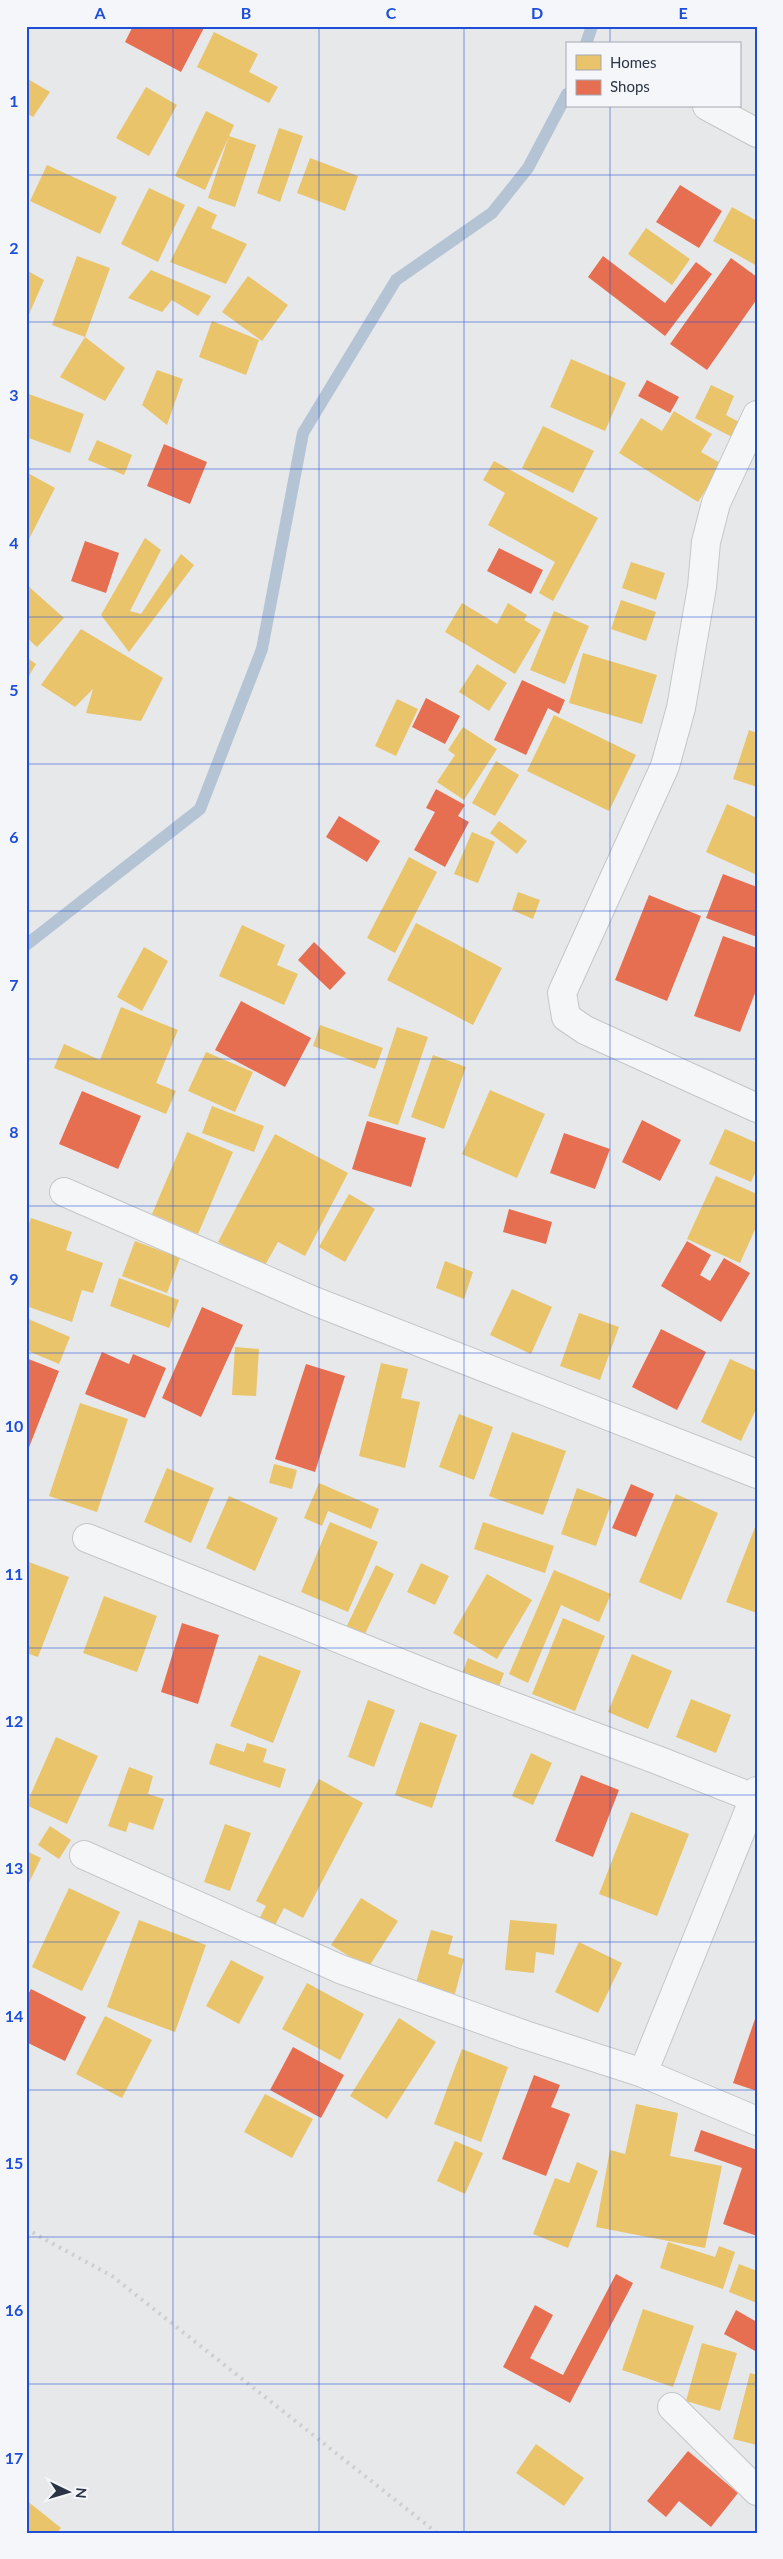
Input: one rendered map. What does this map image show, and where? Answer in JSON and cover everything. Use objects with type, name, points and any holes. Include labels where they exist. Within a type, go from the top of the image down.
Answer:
[{"type":"street","points":[[711,108],[757,133]]},
{"type":"street","points":[[757,415],[716,503],[706,542],[702,587],[681,708],[665,766],[562,993],[566,1017],[585,1030],[757,1108]]},
{"type":"street","points":[[64,1192],[314,1301],[757,1474]]},
{"type":"street","points":[[87,1538],[440,1679],[755,1795],[643,2073]]},
{"type":"street","points":[[84,1855],[340,1969],[525,2036],[643,2073],[757,2121]]},
{"type":"street","points":[[672,2407],[757,2491]]},
{"type":"building: Homes","points":[[214,32],[258,54],[249,72],[278,87],[269,103],[197,67]]},
{"type":"building: Homes","points":[[26,78],[50,92],[33,117],[26,113]]},
{"type":"building: Homes","points":[[146,87],[177,105],[149,156],[116,138]]},
{"type":"building: Homes","points":[[206,111],[234,125],[205,190],[175,176]]},
{"type":"building: Homes","points":[[279,128],[303,136],[280,202],[257,193]]},
{"type":"building: Homes","points":[[229,136],[256,145],[235,207],[208,198]]},
{"type":"building: Homes","points":[[310,158],[358,176],[345,211],[297,193]]},
{"type":"building: Homes","points":[[47,165],[117,197],[100,234],[30,201]]},
{"type":"building: Homes","points":[[149,188],[185,205],[158,262],[121,244]]},
{"type":"building: Homes","points":[[198,206],[217,215],[211,228],[247,244],[226,284],[170,262]]},
{"type":"building: Homes","points":[[732,207],[757,221],[757,266],[713,241]]},
{"type":"building: Homes","points":[[646,228],[690,259],[672,285],[628,254]]},
{"type":"building: Homes","points":[[77,256],[110,268],[85,337],[52,325]]},
{"type":"building: Homes","points":[[26,270],[44,280],[26,321]]},
{"type":"building: Homes","points":[[151,270],[211,296],[198,316],[172,300],[162,312],[128,298]]},
{"type":"building: Homes","points":[[248,276],[288,305],[262,341],[222,312]]},
{"type":"building: Homes","points":[[212,321],[259,340],[246,375],[199,357]]},
{"type":"building: Homes","points":[[85,337],[125,368],[105,401],[60,377]]},
{"type":"building: Homes","points":[[571,359],[626,383],[605,431],[550,407]]},
{"type":"building: Homes","points":[[157,370],[183,379],[167,425],[142,405]]},
{"type":"building: Homes","points":[[711,385],[734,396],[726,415],[741,423],[734,438],[695,418]]},
{"type":"building: Homes","points":[[26,393],[84,414],[70,453],[26,437]]},
{"type":"building: Homes","points":[[674,411],[712,434],[701,452],[722,464],[698,502],[619,453],[641,418],[662,431]]},
{"type":"building: Homes","points":[[543,426],[594,451],[573,493],[522,468]]},
{"type":"building: Homes","points":[[97,440],[132,455],[124,475],[88,460]]},
{"type":"building: Homes","points":[[494,461],[598,518],[553,601],[539,593],[555,562],[488,525],[505,493],[483,480]]},
{"type":"building: Homes","points":[[26,472],[55,488],[26,545]]},
{"type":"building: Homes","points":[[145,538],[161,550],[130,611],[141,614],[181,554],[194,565],[129,652],[101,615]]},
{"type":"building: Homes","points":[[631,562],[665,573],[656,600],[622,588]]},
{"type":"building: Homes","points":[[27,585],[64,618],[37,647],[26,637]]},
{"type":"building: Homes","points":[[621,600],[656,612],[646,641],[611,629]]},
{"type":"building: Homes","points":[[462,603],[497,624],[508,603],[527,615],[524,620],[541,630],[515,674],[445,632]]},
{"type":"building: Homes","points":[[554,611],[589,626],[565,684],[530,670]]},
{"type":"building: Homes","points":[[81,629],[163,678],[141,721],[86,713],[93,689],[75,707],[41,685]]},
{"type":"building: Homes","points":[[583,653],[657,675],[642,724],[569,703]]},
{"type":"building: Homes","points":[[26,657],[36,664],[26,681]]},
{"type":"building: Homes","points":[[477,664],[507,683],[489,711],[459,692]]},
{"type":"building: Homes","points":[[397,699],[418,709],[396,756],[375,746]]},
{"type":"building: Homes","points":[[554,715],[636,755],[609,811],[527,771]]},
{"type":"building: Homes","points":[[463,727],[497,749],[464,800],[437,782],[455,755],[448,750]]},
{"type":"building: Homes","points":[[749,730],[757,733],[757,787],[733,779]]},
{"type":"building: Homes","points":[[496,761],[519,775],[495,816],[472,803]]},
{"type":"building: Homes","points":[[727,804],[757,818],[757,875],[706,852]]},
{"type":"building: Homes","points":[[499,821],[527,841],[517,854],[490,833]]},
{"type":"building: Homes","points":[[472,832],[495,842],[478,883],[454,874]]},
{"type":"building: Homes","points":[[409,857],[437,872],[395,953],[367,938]]},
{"type":"building: Homes","points":[[518,892],[540,900],[533,919],[512,910]]},
{"type":"building: Homes","points":[[416,923],[502,968],[473,1025],[387,980]]},
{"type":"building: Homes","points":[[242,925],[285,945],[277,965],[298,974],[284,1005],[219,976]]},
{"type":"building: Homes","points":[[144,947],[168,961],[142,1011],[117,997]]},
{"type":"building: Homes","points":[[121,1007],[178,1030],[156,1083],[176,1091],[166,1114],[54,1068],[64,1044],[100,1060]]},
{"type":"building: Homes","points":[[320,1025],[383,1048],[375,1069],[313,1046]]},
{"type":"building: Homes","points":[[397,1027],[428,1037],[398,1125],[368,1116]]},
{"type":"building: Homes","points":[[206,1052],[253,1072],[235,1112],[188,1091]]},
{"type":"building: Homes","points":[[433,1055],[466,1067],[444,1129],[411,1117]]},
{"type":"building: Homes","points":[[490,1090],[545,1114],[517,1178],[462,1154]]},
{"type":"building: Homes","points":[[212,1106],[264,1126],[254,1152],[202,1133]]},
{"type":"building: Homes","points":[[725,1129],[757,1143],[757,1169],[751,1182],[709,1164]]},
{"type":"building: Homes","points":[[187,1132],[233,1152],[198,1234],[152,1214]]},
{"type":"building: Homes","points":[[275,1134],[348,1173],[305,1256],[278,1242],[264,1267],[218,1242]]},
{"type":"building: Homes","points":[[716,1176],[757,1194],[757,1225],[740,1263],[687,1239]]},
{"type":"building: Homes","points":[[349,1194],[375,1209],[345,1262],[319,1247]]},
{"type":"building: Homes","points":[[31,1218],[72,1232],[66,1250],[103,1263],[93,1293],[82,1290],[72,1322],[26,1306],[26,1231]]},
{"type":"building: Homes","points":[[135,1241],[180,1258],[167,1293],[122,1276]]},
{"type":"building: Homes","points":[[445,1261],[473,1272],[464,1299],[436,1288]]},
{"type":"building: Homes","points":[[119,1278],[179,1300],[169,1328],[110,1306]]},
{"type":"building: Homes","points":[[512,1289],[552,1307],[531,1354],[490,1335]]},
{"type":"building: Homes","points":[[579,1313],[619,1327],[600,1380],[560,1366]]},
{"type":"building: Homes","points":[[26,1318],[70,1337],[59,1364],[26,1350]]},
{"type":"building: Homes","points":[[235,1347],[259,1349],[256,1396],[232,1395]]},
{"type":"building: Homes","points":[[730,1359],[757,1371],[757,1407],[741,1441],[701,1422]]},
{"type":"building: Homes","points":[[381,1363],[408,1369],[401,1398],[420,1402],[405,1468],[359,1456]]},
{"type":"building: Homes","points":[[80,1403],[128,1419],[97,1512],[49,1496]]},
{"type":"building: Homes","points":[[459,1414],[493,1427],[474,1480],[439,1467]]},
{"type":"building: Homes","points":[[512,1432],[566,1451],[543,1515],[489,1496]]},
{"type":"building: Homes","points":[[274,1464],[297,1470],[292,1489],[269,1483]]},
{"type":"building: Homes","points":[[167,1468],[214,1488],[191,1543],[144,1522]]},
{"type":"building: Homes","points":[[319,1483],[379,1509],[371,1529],[328,1511],[322,1526],[304,1518]]},
{"type":"building: Homes","points":[[577,1488],[612,1501],[596,1546],[561,1534]]},
{"type":"building: Homes","points":[[676,1494],[718,1513],[681,1600],[639,1582]]},
{"type":"building: Homes","points":[[229,1496],[278,1518],[255,1571],[206,1548]]},
{"type":"building: Homes","points":[[330,1522],[378,1542],[348,1612],[301,1592]]},
{"type":"building: Homes","points":[[483,1522],[554,1546],[545,1573],[474,1549]]},
{"type":"building: Homes","points":[[757,1522],[757,1613],[726,1602]]},
{"type":"building: Homes","points":[[26,1561],[69,1577],[38,1657],[26,1653]]},
{"type":"building: Homes","points":[[421,1563],[449,1576],[435,1605],[407,1592]]},
{"type":"building: Homes","points":[[376,1565],[394,1574],[362,1640],[344,1632]]},
{"type":"building: Homes","points":[[554,1570],[611,1594],[599,1622],[561,1605],[528,1683],[509,1674]]},
{"type":"building: Homes","points":[[487,1574],[532,1600],[497,1659],[453,1633]]},
{"type":"building: Homes","points":[[104,1596],[157,1616],[137,1672],[83,1653]]},
{"type":"building: Homes","points":[[563,1618],[605,1636],[575,1711],[532,1694]]},
{"type":"building: Homes","points":[[632,1654],[672,1671],[648,1729],[608,1712]]},
{"type":"building: Homes","points":[[259,1655],[301,1671],[273,1743],[230,1726]]},
{"type":"building: Homes","points":[[468,1658],[504,1673],[496,1695],[460,1679]]},
{"type":"building: Homes","points":[[691,1699],[731,1715],[716,1753],[676,1737]]},
{"type":"building: Homes","points":[[368,1700],[395,1710],[374,1767],[348,1757]]},
{"type":"building: Homes","points":[[420,1722],[457,1735],[432,1808],[395,1795]]},
{"type":"building: Homes","points":[[56,1737],[98,1756],[67,1824],[26,1805]]},
{"type":"building: Homes","points":[[216,1743],[244,1752],[247,1743],[267,1749],[263,1762],[286,1769],[280,1788],[209,1764]]},
{"type":"building: Homes","points":[[531,1753],[552,1763],[533,1805],[512,1796]]},
{"type":"building: Homes","points":[[129,1767],[153,1776],[148,1794],[164,1799],[153,1830],[129,1822],[126,1832],[108,1826]]},
{"type":"building: Homes","points":[[319,1779],[363,1803],[303,1918],[284,1908],[273,1929],[258,1921],[266,1906],[256,1901]]},
{"type":"building: Homes","points":[[631,1812],[689,1834],[657,1916],[599,1894]]},
{"type":"building: Homes","points":[[225,1824],[251,1833],[230,1891],[204,1882]]},
{"type":"building: Homes","points":[[50,1826],[71,1840],[59,1859],[38,1845]]},
{"type":"building: Homes","points":[[26,1851],[41,1858],[26,1889]]},
{"type":"building: Homes","points":[[69,1888],[120,1912],[82,1991],[32,1967]]},
{"type":"building: Homes","points":[[361,1898],[398,1921],[368,1968],[331,1945]]},
{"type":"building: Homes","points":[[139,1920],[206,1945],[175,2032],[107,2007]]},
{"type":"building: Homes","points":[[510,1920],[557,1924],[554,1955],[536,1952],[534,1973],[505,1970]]},
{"type":"building: Homes","points":[[431,1930],[453,1936],[448,1954],[464,1959],[455,1994],[416,1983]]},
{"type":"building: Homes","points":[[579,1942],[622,1963],[598,2013],[555,1992]]},
{"type":"building: Homes","points":[[231,1960],[264,1977],[239,2024],[206,2006]]},
{"type":"building: Homes","points":[[307,1983],[364,2014],[340,2060],[282,2029]]},
{"type":"building: Homes","points":[[105,2016],[152,2040],[122,2098],[76,2074]]},
{"type":"building: Homes","points":[[399,2018],[436,2042],[387,2119],[350,2096]]},
{"type":"building: Homes","points":[[462,2049],[508,2067],[481,2142],[434,2124]]},
{"type":"building: Homes","points":[[265,2094],[313,2119],[292,2158],[244,2132]]},
{"type":"building: Homes","points":[[636,2104],[678,2113],[670,2156],[722,2166],[705,2248],[596,2227],[610,2150],[625,2154]]},
{"type":"building: Homes","points":[[455,2141],[483,2153],[465,2194],[437,2181]]},
{"type":"building: Homes","points":[[577,2162],[598,2171],[568,2248],[533,2234],[555,2178],[569,2183]]},
{"type":"building: Homes","points":[[668,2242],[715,2257],[719,2246],[735,2252],[723,2289],[660,2268]]},
{"type":"building: Homes","points":[[739,2264],[757,2271],[757,2303],[729,2292]]},
{"type":"building: Homes","points":[[643,2309],[694,2326],[673,2387],[622,2370]]},
{"type":"building: Homes","points":[[702,2343],[737,2353],[720,2411],[686,2401]]},
{"type":"building: Homes","points":[[750,2373],[757,2375],[757,2445],[733,2439]]},
{"type":"building: Homes","points":[[536,2444],[584,2478],[564,2506],[516,2473]]},
{"type":"building: Homes","points":[[26,2500],[61,2528],[57,2533],[26,2533]]},
{"type":"building: Shops","points":[[133,26],[205,26],[181,72],[125,42]]},
{"type":"building: Shops","points":[[680,185],[722,211],[699,248],[656,222]]},
{"type":"building: Shops","points":[[603,256],[665,303],[696,262],[712,274],[665,336],[588,277]]},
{"type":"building: Shops","points":[[731,258],[757,277],[757,299],[707,370],[670,344]]},
{"type":"building: Shops","points":[[647,380],[679,397],[670,413],[638,396]]},
{"type":"building: Shops","points":[[164,444],[207,462],[190,504],[147,486]]},
{"type":"building: Shops","points":[[85,541],[119,553],[106,593],[71,581]]},
{"type":"building: Shops","points":[[499,548],[543,570],[531,594],[487,571]]},
{"type":"building: Shops","points":[[522,680],[565,700],[559,714],[548,708],[526,755],[494,740]]},
{"type":"building: Shops","points":[[426,698],[460,716],[445,744],[412,727]]},
{"type":"building: Shops","points":[[436,789],[465,805],[458,816],[469,822],[445,867],[414,850],[435,812],[426,808]]},
{"type":"building: Shops","points":[[339,816],[380,841],[367,862],[326,837]]},
{"type":"building: Shops","points":[[723,874],[757,887],[757,937],[706,918]]},
{"type":"building: Shops","points":[[649,895],[701,916],[667,1001],[615,980]]},
{"type":"building: Shops","points":[[723,936],[757,948],[757,988],[740,1032],[694,1016]]},
{"type":"building: Shops","points":[[314,942],[346,973],[330,990],[298,960]]},
{"type":"building: Shops","points":[[241,1001],[311,1038],[285,1087],[215,1050]]},
{"type":"building: Shops","points":[[82,1091],[141,1116],[118,1169],[59,1144]]},
{"type":"building: Shops","points":[[642,1120],[681,1140],[660,1181],[622,1162]]},
{"type":"building: Shops","points":[[367,1121],[426,1138],[411,1187],[352,1169]]},
{"type":"building: Shops","points":[[564,1133],[610,1149],[595,1189],[550,1173]]},
{"type":"building: Shops","points":[[509,1209],[552,1222],[546,1244],[503,1232]]},
{"type":"building: Shops","points":[[687,1241],[711,1255],[700,1275],[710,1281],[724,1258],[750,1273],[721,1322],[661,1286]]},
{"type":"building: Shops","points":[[202,1307],[243,1325],[201,1417],[162,1398]]},
{"type":"building: Shops","points":[[661,1329],[706,1352],[677,1410],[632,1387]]},
{"type":"building: Shops","points":[[102,1352],[129,1364],[133,1354],[166,1368],[145,1418],[85,1394]]},
{"type":"building: Shops","points":[[26,1358],[59,1371],[26,1455]]},
{"type":"building: Shops","points":[[306,1364],[345,1376],[315,1472],[275,1459]]},
{"type":"building: Shops","points":[[631,1484],[654,1494],[636,1537],[612,1528]]},
{"type":"building: Shops","points":[[182,1623],[219,1635],[198,1704],[161,1692]]},
{"type":"building: Shops","points":[[581,1775],[619,1790],[593,1857],[555,1841]]},
{"type":"building: Shops","points":[[31,1989],[86,2017],[65,2061],[26,2042],[26,1998]]},
{"type":"building: Shops","points":[[757,2016],[757,2091],[733,2083]]},
{"type":"building: Shops","points":[[293,2047],[344,2075],[321,2118],[270,2090]]},
{"type":"building: Shops","points":[[534,2075],[560,2085],[551,2107],[570,2114],[546,2176],[502,2159]]},
{"type":"building: Shops","points":[[701,2130],[757,2150],[757,2236],[723,2224],[742,2168],[694,2151]]},
{"type":"building: Shops","points":[[616,2274],[633,2283],[570,2403],[503,2367],[535,2305],[553,2315],[530,2358],[563,2375]]},
{"type":"building: Shops","points":[[736,2310],[757,2322],[757,2352],[724,2334]]},
{"type":"building: Shops","points":[[688,2451],[738,2493],[711,2527],[679,2501],[666,2517],[647,2501]]},
{"type":"waterway","points":[[587,42],[592,26]]},
{"type":"waterway","points":[[26,945],[200,809],[262,649],[303,433],[396,280],[492,213],[528,168],[566,96]]},
{"type":"railway","points":[[26,2229],[112,2276],[437,2533]]}]
